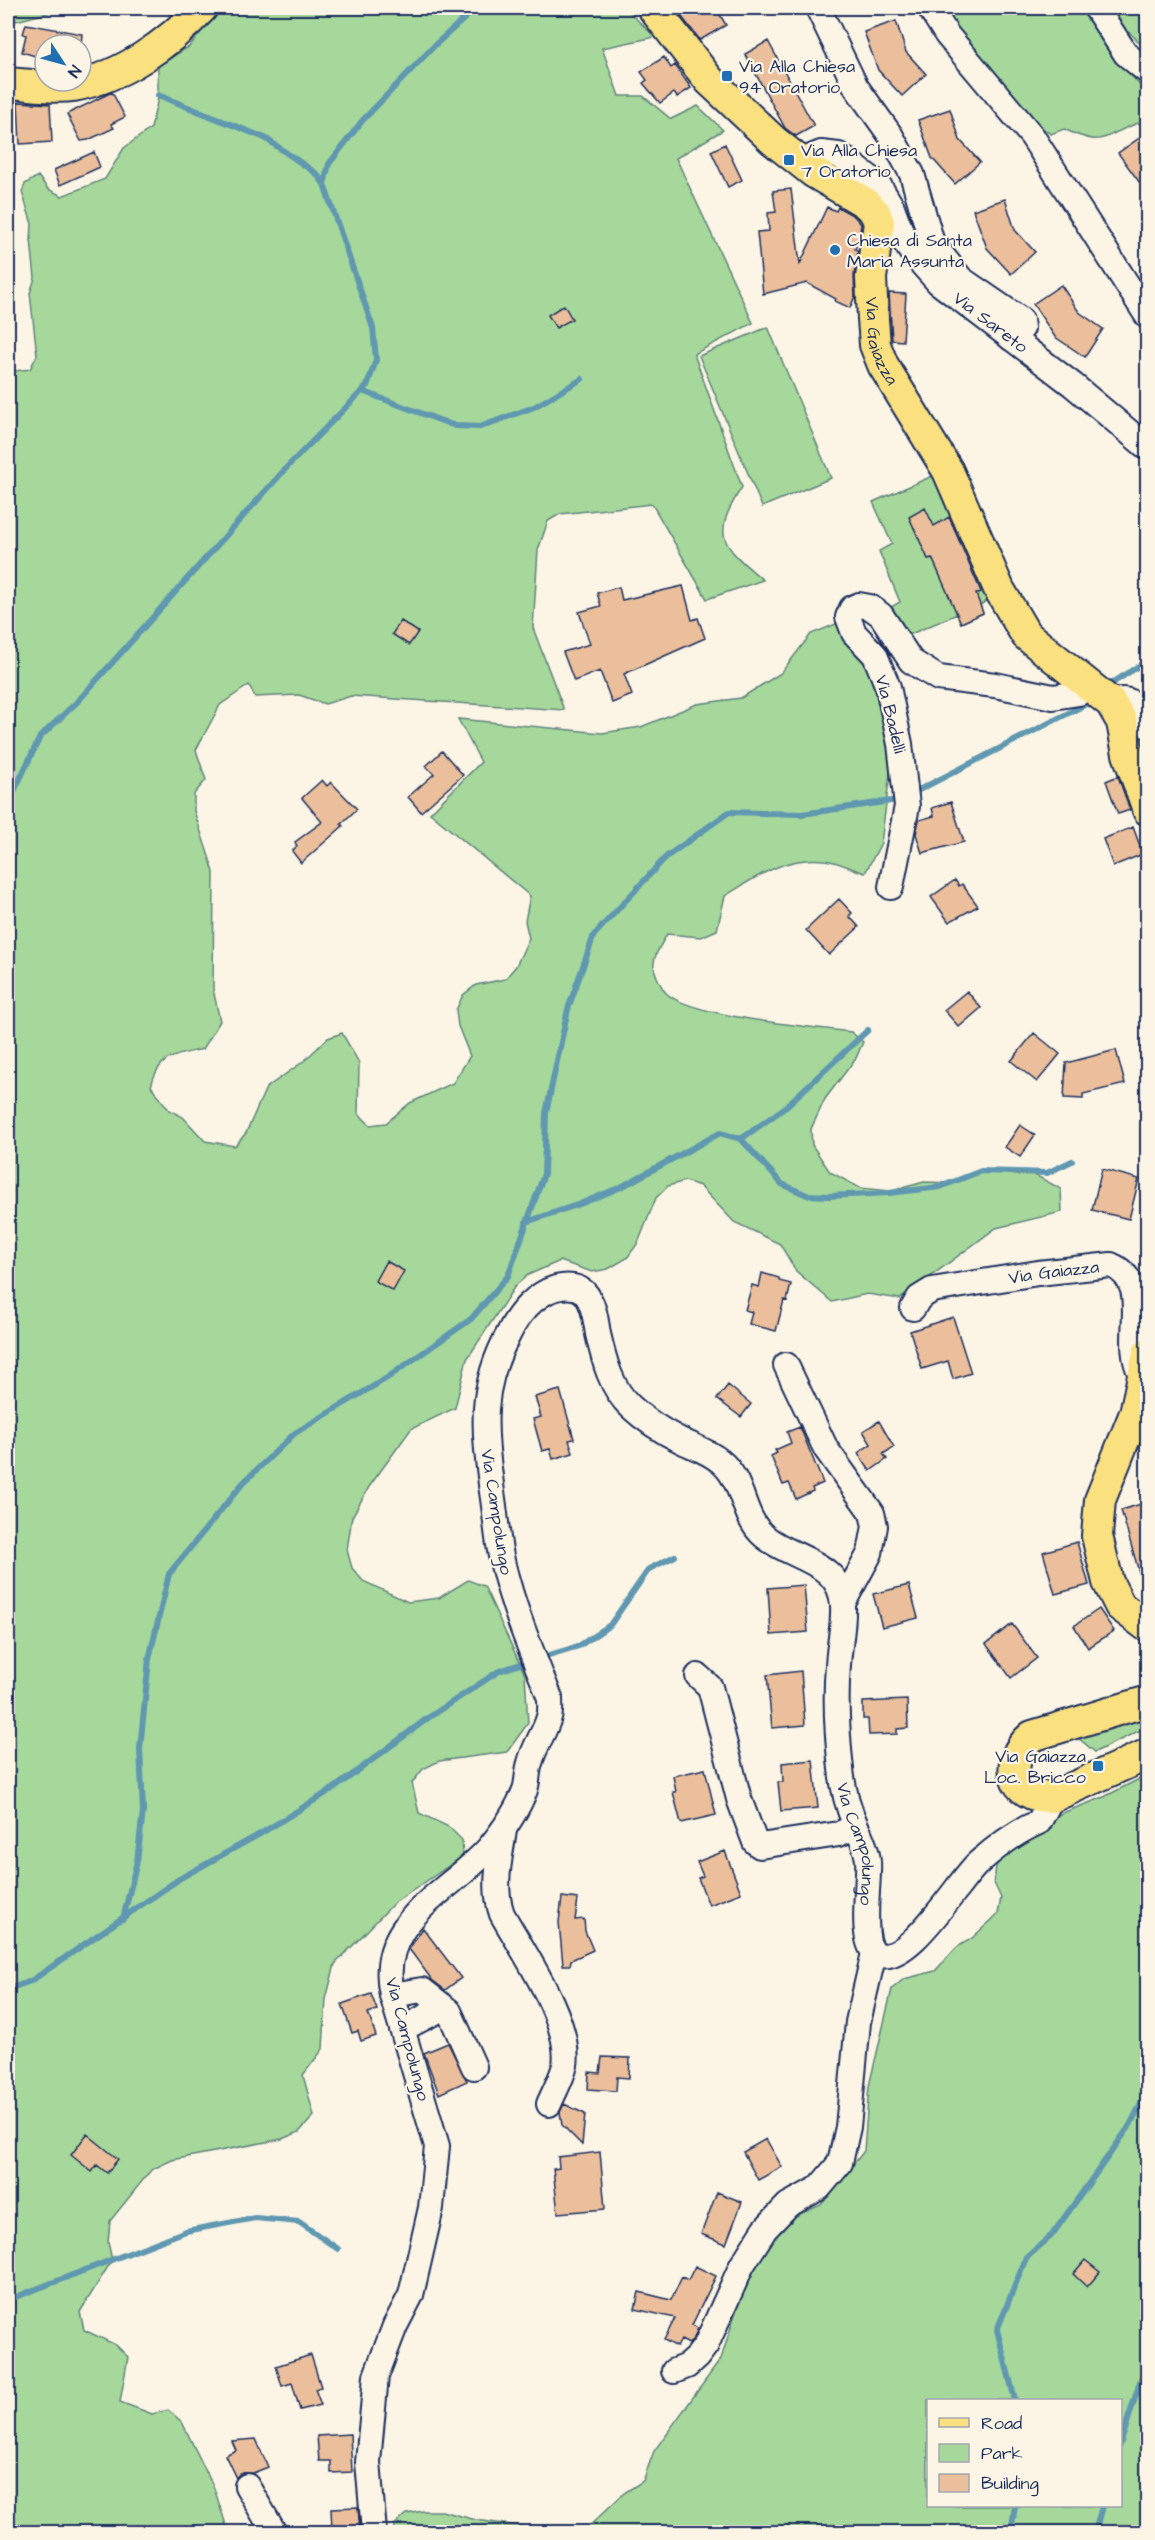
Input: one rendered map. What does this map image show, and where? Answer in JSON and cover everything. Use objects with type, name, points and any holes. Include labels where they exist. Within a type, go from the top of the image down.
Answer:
[{"type":"main road","points":[[8,83],[71,86],[104,77],[161,47],[179,33],[202,8]]},
{"type":"main road","name":"Via Gaiazza","points":[[653,8],[709,81],[799,162],[864,201],[875,212],[879,223],[871,278],[873,319],[875,345],[883,365],[948,471],[999,589],[1026,635],[1111,703],[1122,722],[1128,754],[1148,810]]},
{"type":"main road","name":"Via Gaiazza","points":[[1145,1366],[1135,1413],[1100,1500],[1097,1536],[1108,1582],[1120,1606],[1148,1627]]},
{"type":"main road","points":[[1148,1701],[1032,1736],[1016,1757],[1014,1766],[1017,1782],[1029,1793],[1041,1798],[1052,1797],[1148,1754]]},
{"type":"street","points":[[818,8],[856,87],[891,136],[912,174],[932,243],[961,279],[1021,320],[1022,328],[1011,338]]},
{"type":"street","points":[[930,8],[947,35],[1032,136],[1148,317]]},
{"type":"street","points":[[1095,8],[1126,54],[1148,72]]},
{"type":"street","name":"Via Sareto","points":[[799,162],[821,153],[831,153],[846,159],[869,177],[886,194],[905,242],[912,253],[938,282],[1148,448]]},
{"type":"street","name":"Via Badelli","points":[[891,887],[907,806],[900,744],[888,687],[875,655],[854,633],[849,617],[852,608],[859,605],[870,607],[881,615],[911,661],[938,678],[995,685],[1053,697],[1078,693],[1088,683]]},
{"type":"street","points":[[1111,703],[1119,699],[1130,700],[1142,710],[1148,726]]},
{"type":"street","name":"Via Gaiazza","points":[[913,1308],[919,1298],[932,1290],[1038,1273],[1111,1265],[1122,1269],[1133,1279],[1137,1292],[1136,1355],[1138,1370],[1145,1366]]},
{"type":"street","name":"Via Campolungo","points":[[374,2532],[368,2462],[376,2376],[395,2326],[411,2295],[431,2208],[437,2146],[392,1995],[389,1969],[391,1954],[399,1934],[437,1892],[487,1850],[505,1828],[525,1789],[530,1763],[550,1716],[550,1698],[512,1598],[501,1560],[484,1416],[490,1377],[503,1343],[516,1318],[542,1295],[550,1290],[563,1287],[574,1287],[583,1291],[589,1299],[603,1354],[616,1390],[631,1407],[676,1438],[709,1453],[724,1464],[737,1480],[744,1501],[761,1534],[781,1548],[829,1572],[843,1603],[836,1720],[844,1792],[856,1826],[865,1843],[868,1857],[867,1932],[874,1953],[858,2022],[848,2127],[840,2163],[819,2188],[788,2205],[765,2229],[742,2265],[706,2345],[697,2358],[687,2366],[674,2371]]},
{"type":"street","points":[[786,1365],[826,1449],[872,1513],[875,1526],[874,1540],[867,1560],[843,1603]]},
{"type":"street","points":[[698,1676],[710,1687],[739,1799],[755,1842],[760,1846],[839,1834],[856,1826]]},
{"type":"street","points":[[874,1953],[894,1954],[912,1941],[976,1864],[1028,1826],[1039,1822],[1052,1797]]},
{"type":"street","points":[[505,1828],[496,1881],[497,1901],[549,1997],[563,2037],[565,2065],[549,2104]]},
{"type":"street","points":[[392,1995],[422,1990],[448,2011],[474,2067]]},
{"type":"street","points":[[402,2029],[433,2013],[435,2000]]},
{"type":"street","points":[[247,2486],[274,2532]]},
{"type":"green space","points":[[8,8],[67,8],[8,23]]},
{"type":"green space","points":[[223,8],[625,8],[655,37],[602,48],[619,96],[643,96],[671,119],[698,106],[723,130],[676,158],[753,323],[694,354],[742,487],[726,518],[725,539],[738,558],[763,580],[707,599],[652,504],[560,514],[548,521],[538,550],[533,628],[564,710],[351,696],[325,704],[299,695],[255,697],[249,685],[220,705],[196,750],[206,780],[194,794],[194,811],[214,872],[213,989],[220,1021],[203,1049],[169,1058],[158,1068],[151,1086],[169,1110],[183,1117],[205,1141],[235,1146],[246,1133],[266,1088],[304,1061],[328,1038],[342,1033],[359,1063],[358,1113],[370,1125],[386,1123],[410,1103],[453,1083],[470,1056],[458,1026],[456,1010],[463,995],[476,985],[505,979],[516,966],[529,938],[525,921],[530,896],[430,813],[481,762],[458,719],[602,733],[641,727],[697,704],[741,698],[781,673],[811,634],[841,622],[874,670],[887,705],[891,765],[881,843],[865,873],[824,860],[796,861],[772,869],[748,882],[725,896],[717,930],[701,937],[667,934],[654,959],[656,974],[666,993],[700,1009],[754,1020],[851,1032],[863,1042],[856,1058],[825,1099],[811,1129],[812,1145],[830,1172],[860,1188],[891,1191],[924,1182],[954,1183],[984,1171],[1017,1175],[1033,1174],[1061,1189],[1062,1212],[996,1228],[900,1299],[867,1294],[832,1302],[796,1271],[780,1244],[734,1222],[700,1186],[685,1181],[668,1186],[656,1198],[638,1243],[627,1258],[608,1269],[592,1272],[560,1261],[528,1275],[515,1286],[467,1359],[455,1408],[411,1429],[369,1487],[352,1517],[347,1550],[352,1568],[363,1581],[408,1602],[439,1598],[468,1580],[484,1586],[525,1675],[528,1723],[507,1752],[439,1761],[423,1769],[412,1783],[419,1813],[449,1827],[462,1840],[463,1856],[393,1904],[335,1964],[326,1999],[323,2049],[303,2075],[314,2116],[299,2132],[282,2139],[172,2160],[151,2170],[110,2221],[108,2242],[112,2260],[80,2312],[84,2330],[116,2345],[128,2357],[120,2402],[152,2414],[168,2410],[182,2422],[214,2488],[226,2525],[231,2532],[8,2532],[8,366],[15,371],[30,369],[37,355],[30,293],[35,278],[31,240],[32,224],[22,192],[25,184],[38,176],[48,189],[62,196],[105,179],[124,148],[151,128],[158,98],[158,65],[189,47],[209,21]]},
{"type":"green space","points":[[940,8],[1081,8],[1115,58],[1147,93],[1147,127],[1138,123],[1095,139],[1064,129],[1051,134],[1034,123],[1004,93]]},
{"type":"green space","points":[[1105,8],[1139,8],[1147,15],[1147,50]]},
{"type":"green space","points":[[768,327],[831,478],[762,507],[699,356]]},
{"type":"green space","points":[[937,474],[994,597],[980,605],[983,613],[961,623],[957,614],[904,637],[886,610],[900,602],[879,551],[892,544],[873,502]]},
{"type":"green space","points":[[1147,1710],[1147,1727],[1095,1752],[1077,1737]]},
{"type":"green space","points":[[1147,1775],[1147,2532],[583,2532],[624,2493],[643,2481],[654,2451],[721,2359],[740,2298],[770,2239],[793,2217],[821,2205],[864,2151],[869,2086],[892,1989],[904,1979],[935,1971],[957,1947],[971,1939],[998,1914],[1001,1898],[994,1883],[996,1866],[1006,1853],[1060,1814],[1104,1797]]},
{"type":"green space","points":[[442,2511],[476,2520],[561,2532],[394,2532],[394,2525],[407,2514]]},
{"type":"building","points":[[697,8],[716,8],[726,25],[700,40],[681,16]]},
{"type":"building","points":[[896,21],[906,52],[926,74],[902,96],[878,70],[864,32]]},
{"type":"building","points":[[26,24],[76,33],[33,33],[33,55],[22,52],[26,35],[23,34]]},
{"type":"building","points":[[768,41],[814,126],[796,136],[785,128],[745,54]]},
{"type":"building","points":[[664,57],[671,68],[675,65],[691,88],[677,97],[674,93],[660,103],[643,83],[647,80],[641,72]]},
{"type":"building","points":[[112,92],[125,117],[111,124],[114,128],[81,141],[67,114]]},
{"type":"building","points":[[18,102],[50,104],[52,142],[20,144]]},
{"type":"building","points":[[950,109],[960,140],[980,162],[955,184],[932,158],[918,120]]},
{"type":"building","points":[[1148,132],[1148,194],[1118,153]]},
{"type":"building","points":[[725,144],[742,180],[728,187],[711,151]]},
{"type":"building","points":[[94,152],[100,167],[60,185],[54,170]]},
{"type":"building","points":[[791,189],[800,264],[827,207],[836,211],[838,207],[854,216],[861,224],[859,241],[855,249],[858,250],[854,276],[855,296],[850,308],[807,283],[763,294],[757,232],[769,231],[768,213],[776,212],[773,191]]},
{"type":"building","points":[[1005,199],[1015,230],[1035,252],[1011,274],[987,248],[973,210]]},
{"type":"building","points":[[1061,285],[1079,312],[1103,329],[1085,357],[1055,337],[1033,304]]},
{"type":"building","points":[[889,293],[906,294],[903,341],[892,340]]},
{"type":"building","points":[[564,305],[572,319],[556,328],[548,315]]},
{"type":"building","points":[[925,508],[934,526],[949,517],[981,592],[976,594],[983,613],[961,623],[932,558],[928,559],[909,517]]},
{"type":"building","points":[[683,586],[692,620],[698,618],[705,638],[624,674],[632,695],[612,703],[600,671],[574,681],[563,652],[590,644],[579,612],[601,606],[597,593],[619,587],[622,600]]},
{"type":"building","points":[[401,621],[418,632],[409,645],[392,634]]},
{"type":"building","points":[[442,751],[463,775],[421,812],[408,797],[434,774],[426,766]]},
{"type":"building","points":[[1118,776],[1130,810],[1118,814],[1106,781]]},
{"type":"building","points":[[322,780],[327,786],[331,782],[357,809],[341,824],[343,826],[301,863],[292,851],[297,846],[295,842],[322,822],[302,798]]},
{"type":"building","points":[[951,802],[964,842],[922,853],[916,834],[919,820],[934,816],[932,808]]},
{"type":"building","points":[[1133,827],[1143,854],[1113,866],[1103,839]]},
{"type":"building","points":[[955,880],[959,886],[962,884],[978,906],[949,922],[931,897]]},
{"type":"building","points":[[839,899],[852,913],[849,916],[859,927],[829,955],[806,930]]},
{"type":"building","points":[[967,991],[981,1008],[959,1027],[944,1010]]},
{"type":"building","points":[[1034,1033],[1060,1054],[1037,1082],[1011,1061]]},
{"type":"building","points":[[1116,1050],[1125,1084],[1083,1094],[1083,1099],[1064,1098],[1066,1063]]},
{"type":"building","points":[[1020,1125],[1035,1135],[1020,1157],[1005,1147]]},
{"type":"building","points":[[1102,1169],[1139,1179],[1129,1219],[1092,1210]]},
{"type":"building","points":[[386,1261],[404,1271],[393,1291],[375,1281]]},
{"type":"building","points":[[762,1273],[791,1284],[787,1301],[784,1300],[776,1331],[749,1324],[752,1312],[745,1310],[752,1285],[759,1287]]},
{"type":"building","points":[[953,1317],[971,1373],[953,1379],[948,1361],[922,1369],[910,1331]]},
{"type":"building","points":[[728,1385],[751,1404],[741,1417],[717,1399]]},
{"type":"building","points":[[560,1390],[574,1439],[569,1440],[573,1453],[553,1459],[550,1449],[542,1451],[533,1419],[541,1417],[535,1397]]},
{"type":"building","points":[[879,1421],[894,1447],[883,1454],[887,1459],[870,1471],[858,1453],[871,1444],[863,1431]]},
{"type":"building","points":[[800,1427],[823,1483],[796,1499],[789,1483],[783,1485],[771,1456],[777,1453],[775,1450],[791,1443],[787,1432]]},
{"type":"building","points":[[1148,1502],[1148,1585],[1143,1586],[1121,1510]]},
{"type":"building","points":[[1077,1542],[1089,1585],[1055,1594],[1043,1552]]},
{"type":"building","points":[[804,1585],[808,1632],[771,1635],[768,1588]]},
{"type":"building","points":[[909,1585],[918,1618],[882,1627],[873,1594]]},
{"type":"building","points":[[1099,1609],[1114,1631],[1088,1648],[1074,1626]]},
{"type":"building","points":[[1012,1624],[1037,1658],[1011,1678],[986,1644]]},
{"type":"building","points":[[801,1671],[805,1725],[772,1728],[767,1675]]},
{"type":"building","points":[[907,1700],[908,1728],[897,1729],[897,1734],[869,1735],[868,1719],[863,1719],[863,1702]]},
{"type":"building","points":[[813,1760],[818,1808],[781,1811],[778,1782],[783,1782],[782,1763]]},
{"type":"building","points":[[705,1769],[716,1815],[681,1823],[673,1792],[676,1792],[673,1776]]},
{"type":"building","points":[[725,1851],[741,1893],[709,1905],[698,1878],[703,1876],[697,1862]]},
{"type":"building","points":[[562,1897],[578,1899],[575,1920],[584,1919],[585,1931],[593,1950],[571,1960],[570,1965],[563,1965],[559,1922]]},
{"type":"building","points":[[423,1928],[461,1978],[445,1990],[432,1980],[409,1949]]},
{"type":"building","points":[[371,1994],[377,2010],[368,2013],[376,2036],[361,2041],[358,2031],[352,2033],[342,2004]]},
{"type":"building","points":[[448,2043],[467,2081],[439,2094],[424,2053]]},
{"type":"building","points":[[602,2057],[630,2058],[629,2078],[617,2077],[616,2091],[588,2089],[589,2072],[600,2073]]},
{"type":"building","points":[[564,2104],[585,2114],[582,2145],[562,2125],[560,2112]]},
{"type":"building","points":[[87,2134],[118,2159],[107,2173],[97,2165],[92,2172],[71,2155]]},
{"type":"building","points":[[766,2139],[782,2167],[758,2180],[743,2152]]},
{"type":"building","points":[[600,2152],[605,2209],[558,2213],[553,2169],[559,2168],[558,2157]]},
{"type":"building","points":[[717,2192],[742,2202],[726,2244],[701,2234]]},
{"type":"building","points":[[1085,2260],[1100,2272],[1087,2287],[1073,2274]]},
{"type":"building","points":[[695,2266],[716,2276],[692,2325],[698,2328],[694,2338],[689,2344],[681,2340],[677,2347],[664,2340],[675,2318],[635,2309],[639,2292],[671,2300],[682,2277],[688,2280]]},
{"type":"building","points":[[311,2355],[321,2387],[315,2389],[321,2405],[300,2410],[292,2383],[282,2386],[276,2366]]},
{"type":"building","points":[[350,2434],[352,2472],[331,2473],[331,2461],[319,2461],[317,2436]]},
{"type":"building","points":[[256,2439],[268,2467],[253,2473],[240,2473],[236,2478],[225,2455],[236,2450],[232,2441]]},
{"type":"building","points":[[358,2507],[360,2532],[332,2532],[331,2508]]},
{"type":"waterway","points":[[8,804],[40,737],[78,701],[288,466],[367,386],[376,360],[373,328],[324,184],[329,164],[362,121],[436,44],[476,8]]},
{"type":"waterway","points":[[158,95],[265,138],[317,174],[324,184]]},
{"type":"waterway","points":[[362,391],[455,426],[480,427],[534,407],[582,379]]},
{"type":"waterway","points":[[1108,686],[1140,665],[1148,656]]},
{"type":"waterway","points":[[915,792],[1094,700]]},
{"type":"waterway","points":[[123,1919],[137,1861],[143,1811],[140,1749],[149,1659],[169,1574],[243,1483],[295,1433],[387,1378],[471,1319],[508,1276],[544,1174],[546,1113],[568,1009],[594,935],[666,857],[729,812],[802,814],[898,800]]},
{"type":"waterway","points":[[741,1139],[783,1109],[868,1030]]},
{"type":"waterway","points":[[526,1222],[621,1187],[720,1133],[741,1139],[782,1184],[807,1195],[889,1193],[940,1187],[981,1171],[1047,1173],[1072,1161]]},
{"type":"waterway","points":[[539,1658],[579,1646],[610,1625],[649,1569],[675,1556]]},
{"type":"waterway","points":[[8,1989],[31,1981],[179,1879],[260,1834],[336,1787],[428,1718],[499,1671],[530,1661]]},
{"type":"waterway","points":[[1015,2399],[997,2330],[1026,2258],[1052,2235],[1129,2127],[1148,2090]]},
{"type":"waterway","points":[[8,2300],[186,2231],[255,2218],[299,2222],[338,2249]]},
{"type":"waterway","points":[[1122,2439],[1148,2357]]},
{"type":"waterway","points":[[1011,2532],[1015,2507]]},
{"type":"waterway","points":[[1095,2532],[1102,2507]]},
{"type":"place","name":"Via Alla Chiesa 94 Oratorio","points":[[727,76]]},
{"type":"place","name":"Via Alla Chiesa 7 Oratorio","points":[[789,160]]},
{"type":"place","name":"Chiesa di Santa Maria Assunta","points":[[835,250]]},
{"type":"place","name":"Via Gaiazza Loc. Bricco","points":[[1098,1766]]}]
